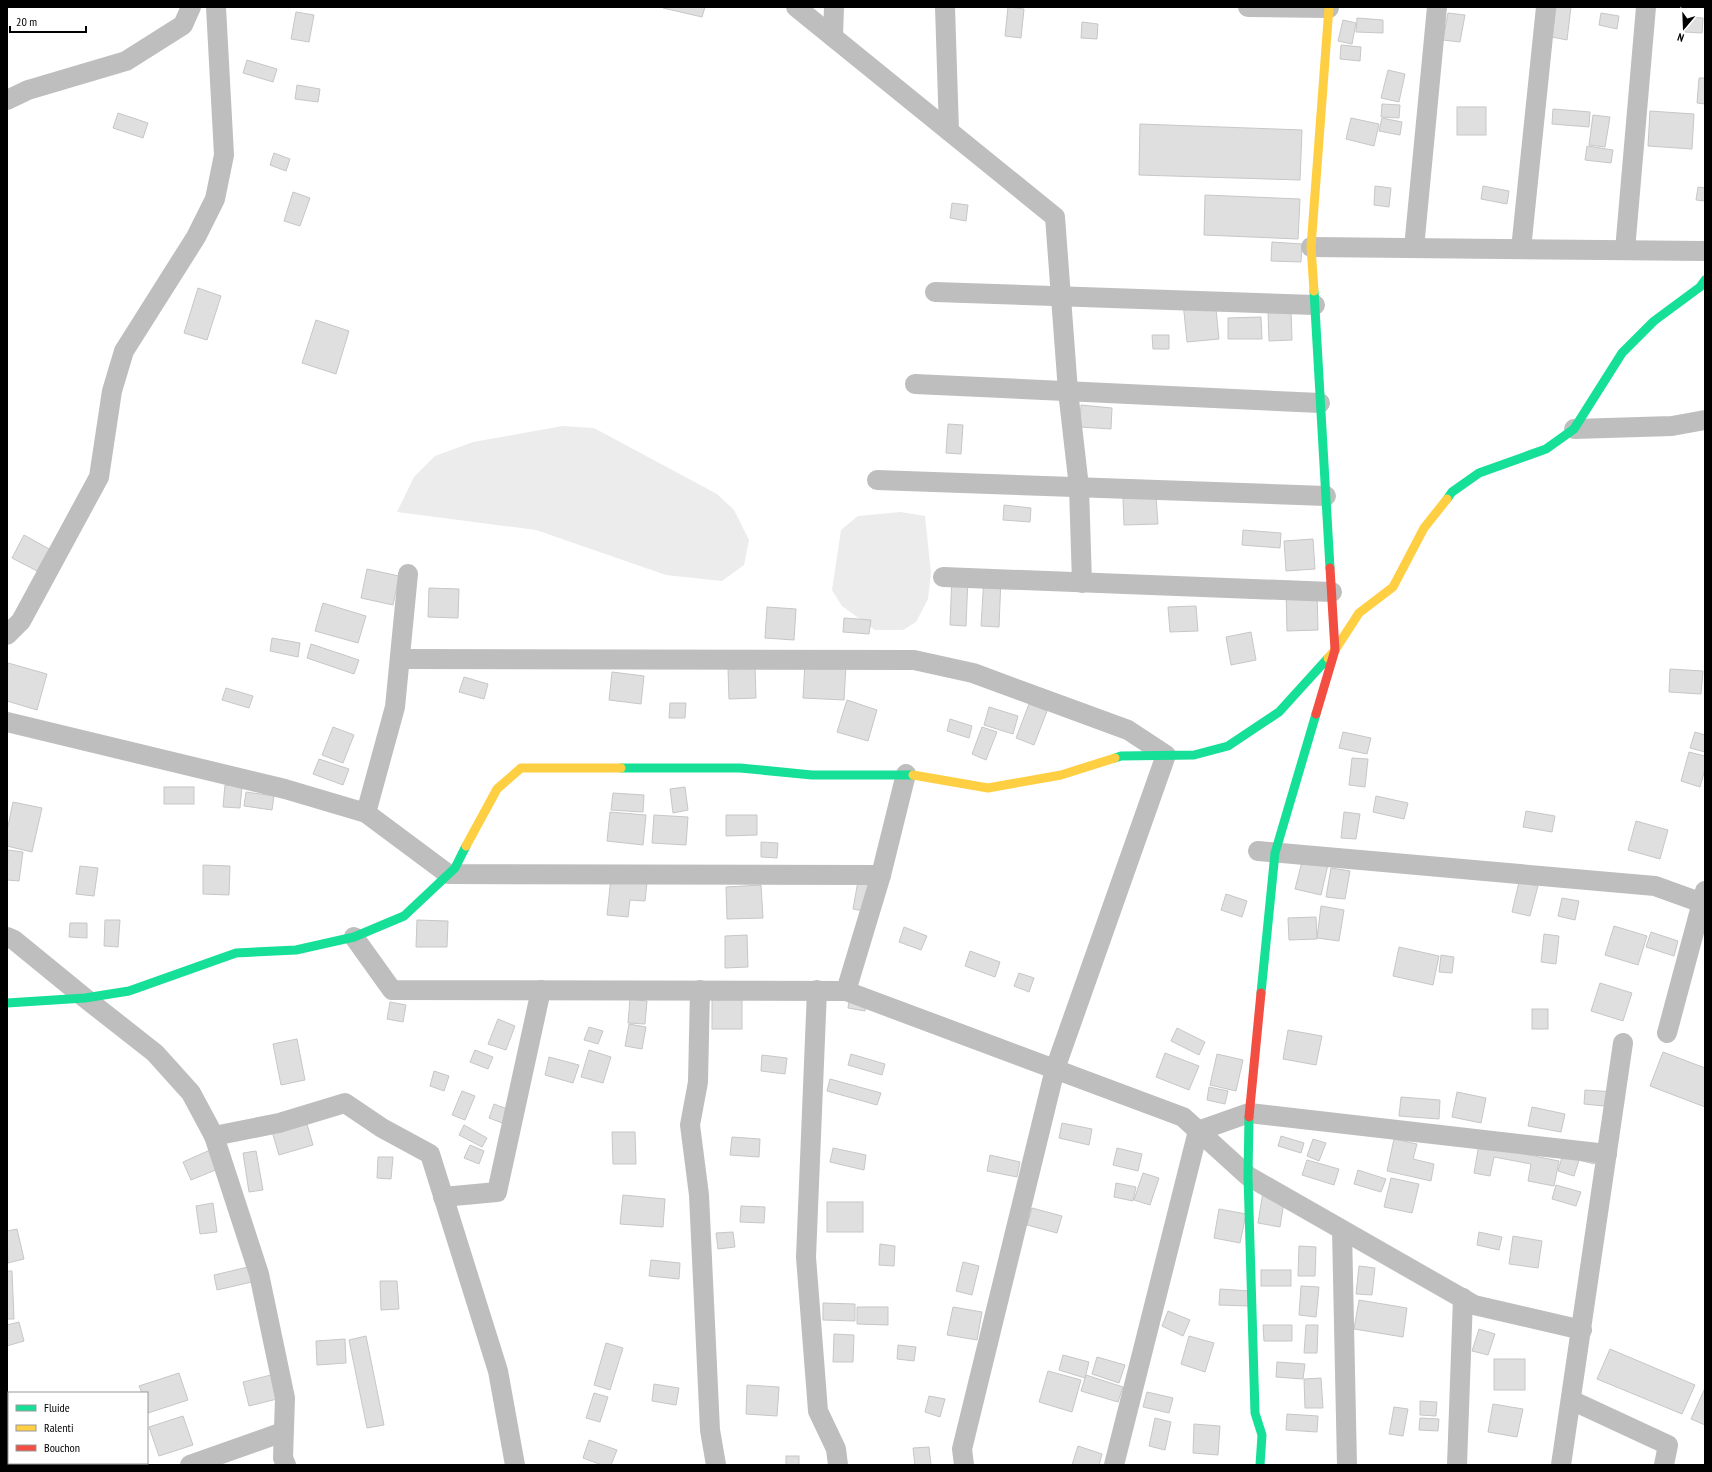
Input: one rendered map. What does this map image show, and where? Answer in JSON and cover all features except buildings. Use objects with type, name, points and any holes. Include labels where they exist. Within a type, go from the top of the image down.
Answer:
[{"type":"street","points":[[7,100],[28,90],[126,61],[183,25],[192,7]]},
{"type":"street","points":[[7,635],[21,621],[99,477],[112,391],[124,351],[196,237],[215,199],[224,154],[216,7]]},
{"type":"street","points":[[796,7],[1055,217],[1068,391],[1079,487],[1082,583]]},
{"type":"street","points":[[834,7],[834,37]]},
{"type":"street","points":[[945,7],[950,131]]},
{"type":"street","points":[[1248,7],[1329,7],[1311,247],[1335,650],[1266,852],[1249,1113],[1248,1176],[1255,1413],[1262,1435],[1260,1465]]},
{"type":"street","points":[[1414,248],[1437,7]]},
{"type":"street","points":[[1521,249],[1546,7]]},
{"type":"street","points":[[1625,250],[1646,7]]},
{"type":"street","points":[[1311,247],[1705,251]]},
{"type":"street","points":[[7,1003],[85,998],[129,991],[236,953],[296,950],[354,937],[404,916],[455,868],[497,789],[521,768],[740,768],[812,775],[906,774],[988,788],[1061,775],[1121,756],[1194,755],[1228,746],[1279,712],[1335,650],[1359,613],[1393,588],[1424,528],[1452,492],[1479,473],[1546,449],[1574,429],[1622,353],[1654,321],[1700,287],[1705,280]]},
{"type":"street","points":[[935,292],[1315,305]]},
{"type":"street","points":[[915,384],[1320,403]]},
{"type":"street","points":[[1574,429],[1672,426],[1705,420]]},
{"type":"street","points":[[877,480],[1326,496]]},
{"type":"street","points":[[366,813],[395,707],[408,574]]},
{"type":"street","points":[[942,577],[1332,592]]},
{"type":"street","points":[[400,659],[914,660],[973,673],[1128,730],[1166,755]]},
{"type":"street","points":[[7,722],[285,788],[366,813],[448,874],[881,876]]},
{"type":"street","points":[[964,1465],[962,1449],[1055,1069],[1166,755]]},
{"type":"street","points":[[846,991],[881,876],[906,774]]},
{"type":"street","points":[[1266,852],[1655,886],[1704,899],[1667,1033]]},
{"type":"street","points":[[7,937],[14,940],[155,1053],[191,1093],[214,1136],[259,1274],[285,1398],[283,1458],[286,1465]]},
{"type":"street","points":[[354,937],[392,990],[846,991],[1183,1117],[1248,1176],[1474,1305],[1582,1330]]},
{"type":"street","points":[[443,1197],[497,1192],[541,990]]},
{"type":"street","points":[[700,990],[698,1082],[690,1125],[700,1195],[710,1430],[716,1465]]},
{"type":"street","points":[[817,990],[806,1256],[818,1411],[836,1449],[838,1465]]},
{"type":"street","points":[[1561,1465],[1623,1043]]},
{"type":"street","points":[[214,1136],[279,1123],[345,1103],[382,1128],[430,1154],[498,1371],[516,1465]]},
{"type":"street","points":[[1198,1130],[1249,1113],[1607,1154]]},
{"type":"street","points":[[1114,1465],[1198,1130]]},
{"type":"street","points":[[1342,1230],[1347,1465]]},
{"type":"street","points":[[1457,1465],[1463,1298]]},
{"type":"street","points":[[1571,1400],[1668,1446],[1664,1465]]},
{"type":"street","points":[[190,1465],[284,1432]]},
{"type":"shaded area","points":[[563,426],[594,428],[717,494],[734,510],[749,540],[744,565],[722,581],[666,575],[536,530],[397,512],[414,477],[435,456],[473,442]]},
{"type":"shaded area","points":[[900,512],[925,516],[931,573],[928,599],[916,622],[903,630],[875,630],[842,606],[832,590],[841,530],[858,516]]},
{"type":"traffic: fast","points":[[1447,499],[1452,492],[1479,473],[1546,449],[1574,429],[1622,353],[1654,321],[1700,287],[1705,280]]},
{"type":"traffic: fast","points":[[1314,291],[1330,568]]},
{"type":"traffic: fast","points":[[1115,758],[1121,756],[1194,755],[1228,746],[1279,712],[1328,658]]},
{"type":"traffic: fast","points":[[1261,993],[1275,853],[1316,714]]},
{"type":"traffic: fast","points":[[621,768],[740,768],[812,775],[913,775]]},
{"type":"traffic: fast","points":[[7,1003],[85,998],[129,991],[236,953],[296,950],[354,937],[404,916],[455,868],[466,846]]},
{"type":"traffic: fast","points":[[1249,1117],[1248,1176],[1255,1413],[1262,1435],[1260,1465]]},
{"type":"traffic: slow","points":[[1314,291],[1311,247],[1329,7]]},
{"type":"traffic: slow","points":[[1328,658],[1335,650],[1359,613],[1393,587],[1424,528],[1447,499]]},
{"type":"traffic: slow","points":[[913,775],[988,788],[1061,775],[1115,758]]},
{"type":"traffic: slow","points":[[466,846],[497,789],[521,768],[621,768]]},
{"type":"traffic: jam","points":[[1316,714],[1335,650],[1330,568]]},
{"type":"traffic: jam","points":[[1249,1117],[1261,993]]}]
